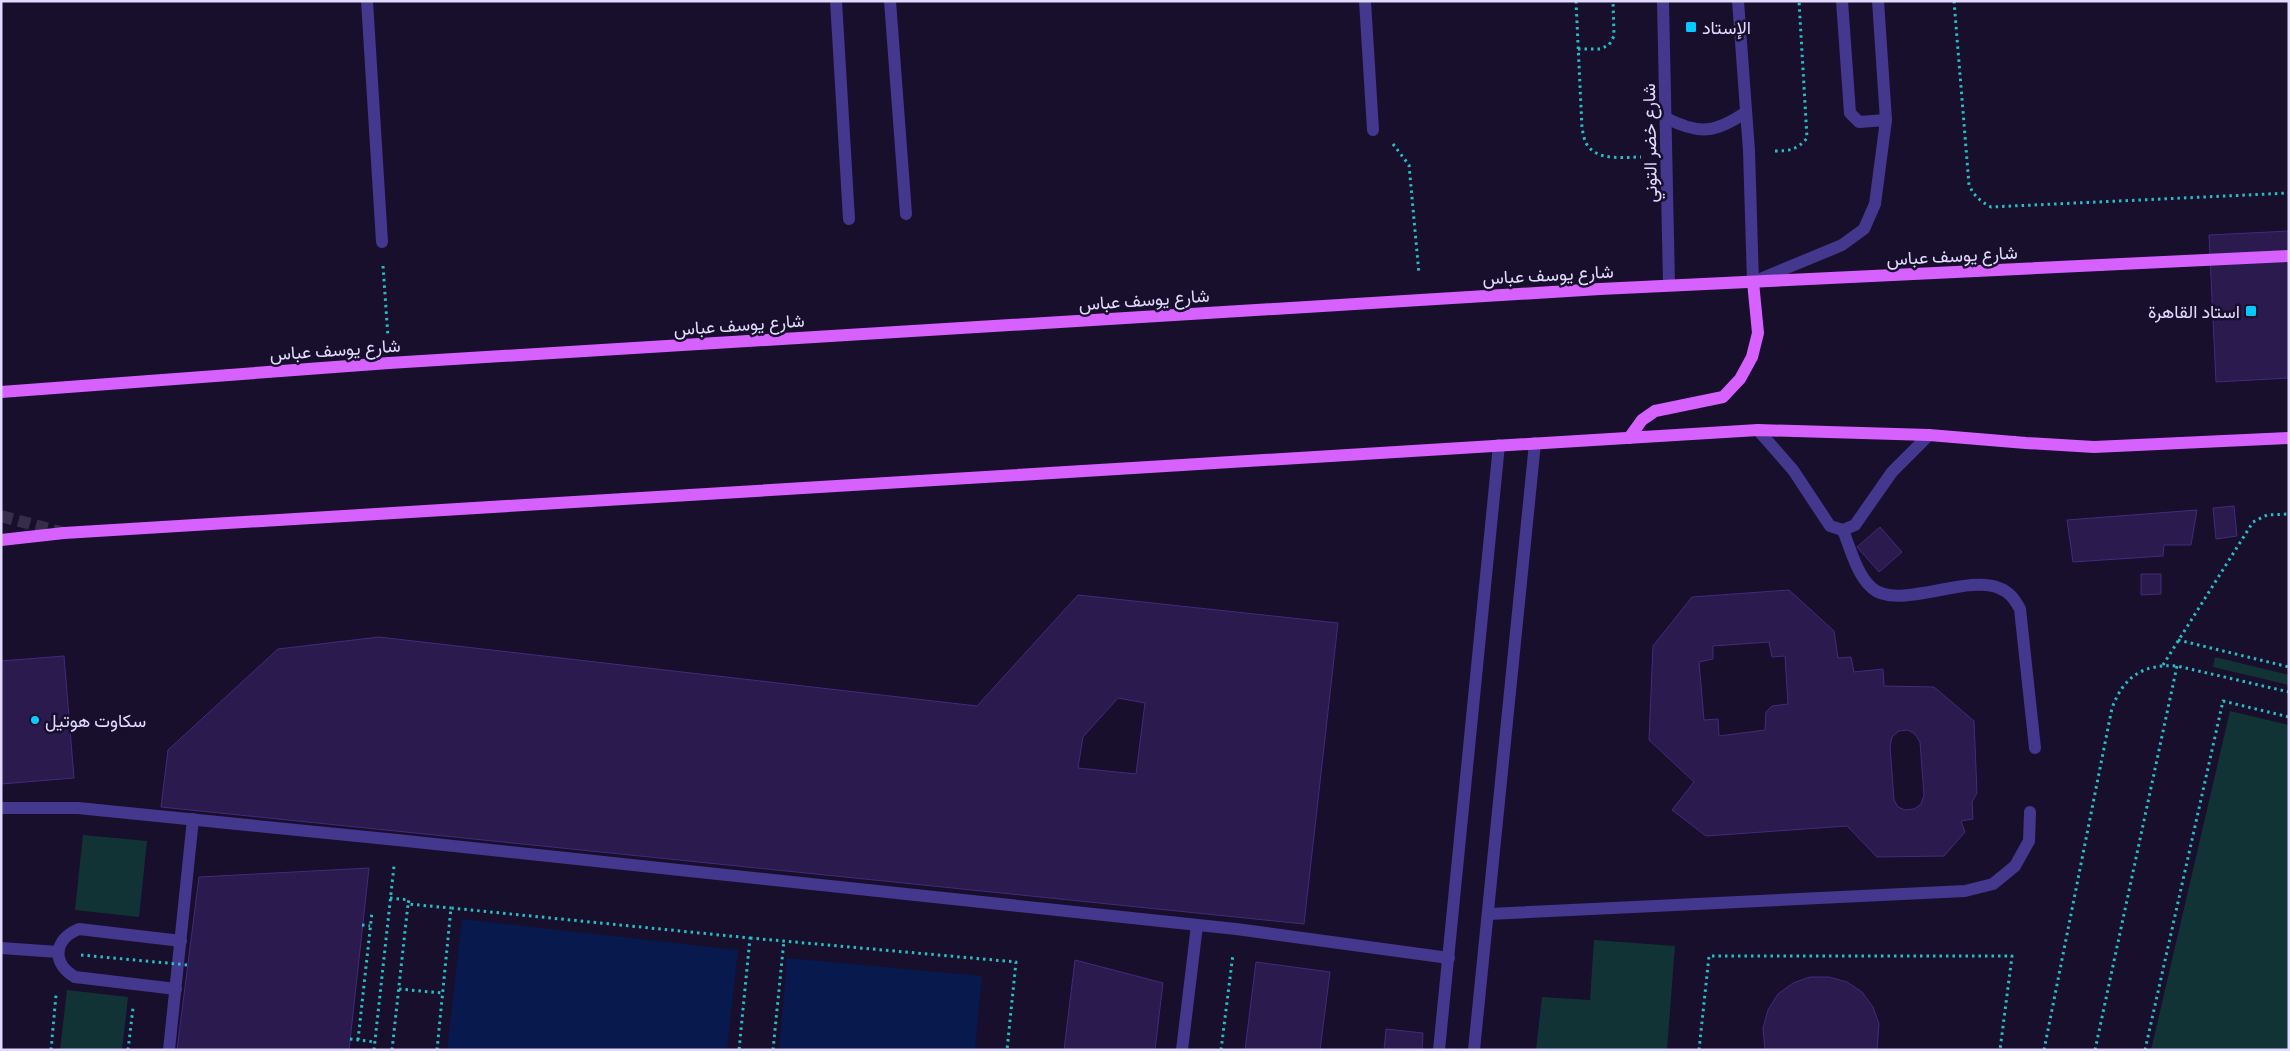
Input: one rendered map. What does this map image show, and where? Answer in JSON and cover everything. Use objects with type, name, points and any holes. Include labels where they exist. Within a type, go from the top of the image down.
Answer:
[{"type":"main road","name":"شارع يوسف عباس","points":[[1,392],[389,363],[1669,285],[2289,256]]},
{"type":"main road","points":[[1629,438],[1642,420],[1655,411],[1723,397],[1740,379],[1752,357],[1758,332],[1753,282]]},
{"type":"main road","points":[[1,540],[64,533],[1758,430],[1929,435],[2026,444],[2094,447],[2289,438]]},
{"type":"street","points":[[368,1],[382,242]]},
{"type":"street","points":[[836,1],[849,219]]},
{"type":"street","points":[[890,1],[906,214]]},
{"type":"street","points":[[1365,1],[1373,130]]},
{"type":"street","name":"شارع خضر التوني","points":[[1663,1],[1669,285]]},
{"type":"street","points":[[1738,1],[1749,151],[1753,282],[1842,245],[1864,229],[1875,204],[1886,120],[1878,1]]},
{"type":"street","points":[[1842,1],[1850,113],[1859,122],[1886,120]]},
{"type":"street","points":[[1666,118],[1686,128],[1707,130],[1728,124],[1746,112]]},
{"type":"street","points":[[1758,430],[1793,470],[1830,526],[1843,530],[1855,525],[1892,472],[1929,435]]},
{"type":"street","points":[[1474,1050],[1535,444]]},
{"type":"street","points":[[1439,1050],[1499,445]]},
{"type":"street","points":[[1843,530],[1863,577],[1872,588],[1882,594],[1898,595],[1982,584],[1999,588],[2012,596],[2020,609],[2035,748]]},
{"type":"street","points":[[1,808],[78,808],[193,819],[1236,929],[1448,958]]},
{"type":"street","points":[[1489,914],[1965,891],[1993,884],[2016,866],[2029,841],[2030,812]]},
{"type":"street","points":[[169,1050],[193,819]]},
{"type":"street","points":[[1182,1050],[1197,925]]},
{"type":"street","points":[[176,989],[74,977],[66,972],[59,957],[65,937],[79,929],[181,941]]},
{"type":"street","points":[[1,948],[59,957]]},
{"type":"path","points":[[1576,1],[1582,128],[1587,145],[1597,153],[1613,158],[1667,156]]},
{"type":"path","points":[[1578,49],[1600,48],[1609,45],[1614,36],[1613,1]]},
{"type":"path","points":[[1749,151],[1790,151],[1800,147],[1807,138],[1799,1]]},
{"type":"path","points":[[1954,1],[1969,185],[1982,202],[1991,207],[2289,193]]},
{"type":"path","points":[[1373,130],[1394,144],[1409,164],[1422,300]]},
{"type":"path","points":[[382,242],[389,363]]},
{"type":"path","points":[[2163,665],[2253,522],[2267,515],[2289,514]]},
{"type":"path","points":[[2178,640],[2289,668]]},
{"type":"path","points":[[2044,1050],[2112,708],[2117,695],[2125,683],[2136,674],[2149,668],[2163,665],[2177,666],[2289,692]]},
{"type":"path","points":[[2095,1050],[2177,666]]},
{"type":"path","points":[[2144,1050],[2223,700],[2289,717]]},
{"type":"path","points":[[374,1050],[394,868]]},
{"type":"path","points":[[390,898],[409,900],[392,1050]]},
{"type":"path","points":[[408,904],[1016,962],[1007,1050]]},
{"type":"path","points":[[437,1050],[451,908]]},
{"type":"path","points":[[358,1040],[372,912]]},
{"type":"path","points":[[362,925],[370,926]]},
{"type":"path","points":[[1221,1050],[1236,929]]},
{"type":"path","points":[[739,1050],[750,938]]},
{"type":"path","points":[[773,1050],[784,940]]},
{"type":"path","points":[[80,955],[188,965]]},
{"type":"path","points":[[1699,1050],[1709,956],[2012,956],[2000,1050]]},
{"type":"path","points":[[51,1050],[59,957]]},
{"type":"path","points":[[399,989],[442,993]]},
{"type":"path","points":[[350,1039],[375,1042]]},
{"type":"green space","points":[[2215,657],[2289,675],[2289,685],[2213,667]]},
{"type":"green space","points":[[2230,711],[2289,725],[2289,1050],[2151,1050]]},
{"type":"green space","points":[[83,835],[147,841],[139,917],[75,910]]},
{"type":"green space","points":[[1594,940],[1675,946],[1667,1050],[1536,1050],[1542,997],[1590,1000]]},
{"type":"green space","points":[[67,990],[128,997],[122,1050],[60,1050]]},
{"type":"water","points":[[462,919],[738,950],[727,1050],[447,1050]]},
{"type":"water","points":[[787,958],[982,976],[975,1050],[779,1050]]},
{"type":"building","name":"استاد القاهرة","points":[[2289,231],[2289,378],[2216,382],[2209,235]]},
{"type":"building","points":[[2234,506],[2237,536],[2216,539],[2213,508]]},
{"type":"building","points":[[2197,510],[2191,545],[2164,545],[2163,556],[2073,562],[2067,520]]},
{"type":"building","points":[[1880,527],[1902,552],[1879,572],[1857,547]]},
{"type":"building","points":[[2141,574],[2161,574],[2161,594],[2141,595]]},
{"type":"building","points":[[1789,590],[1834,631],[1838,658],[1851,657],[1854,672],[1883,669],[1884,686],[1934,687],[1974,721],[1977,793],[1972,802],[1973,819],[1961,821],[1965,832],[1944,856],[1877,857],[1847,826],[1706,836],[1672,810],[1694,782],[1649,740],[1653,646],[1692,597]],"holes":[[[1769,642],[1772,657],[1785,656],[1788,704],[1772,706],[1766,712],[1765,730],[1719,736],[1718,719],[1704,720],[1699,662],[1713,659],[1713,646]],[[1908,730],[1915,734],[1920,742],[1924,795],[1921,804],[1914,809],[1905,810],[1898,807],[1894,800],[1890,746],[1892,737],[1899,731]]]},
{"type":"building","points":[[1078,595],[1338,623],[1304,924],[161,807],[168,750],[278,649],[379,637],[977,706]],"holes":[[[1118,698],[1145,703],[1136,774],[1078,768],[1083,737]]]},
{"type":"building","name":"سكاوت هوتيل","points":[[64,656],[74,778],[1,784],[1,661]]},
{"type":"building","points":[[369,868],[349,1050],[177,1050],[199,877]]},
{"type":"building","points":[[1075,960],[1163,983],[1155,1050],[1064,1050]]},
{"type":"building","points":[[1256,962],[1330,972],[1320,1050],[1245,1050]]},
{"type":"building","points":[[1810,977],[1829,977],[1847,982],[1862,992],[1873,1007],[1879,1024],[1877,1050],[1765,1050],[1763,1028],[1768,1010],[1778,994],[1793,983]]},
{"type":"building","points":[[1386,1029],[1423,1033],[1422,1050],[1384,1050]]},
{"type":"tunnel","points":[[1,516],[64,533]]},
{"type":"place","name":"الإستاد","points":[[1691,27]]},
{"type":"place","name":"استاد القاهرة","points":[[2251,311]]},
{"type":"place","name":"سكاوت هوتيل","points":[[35,720]]}]
